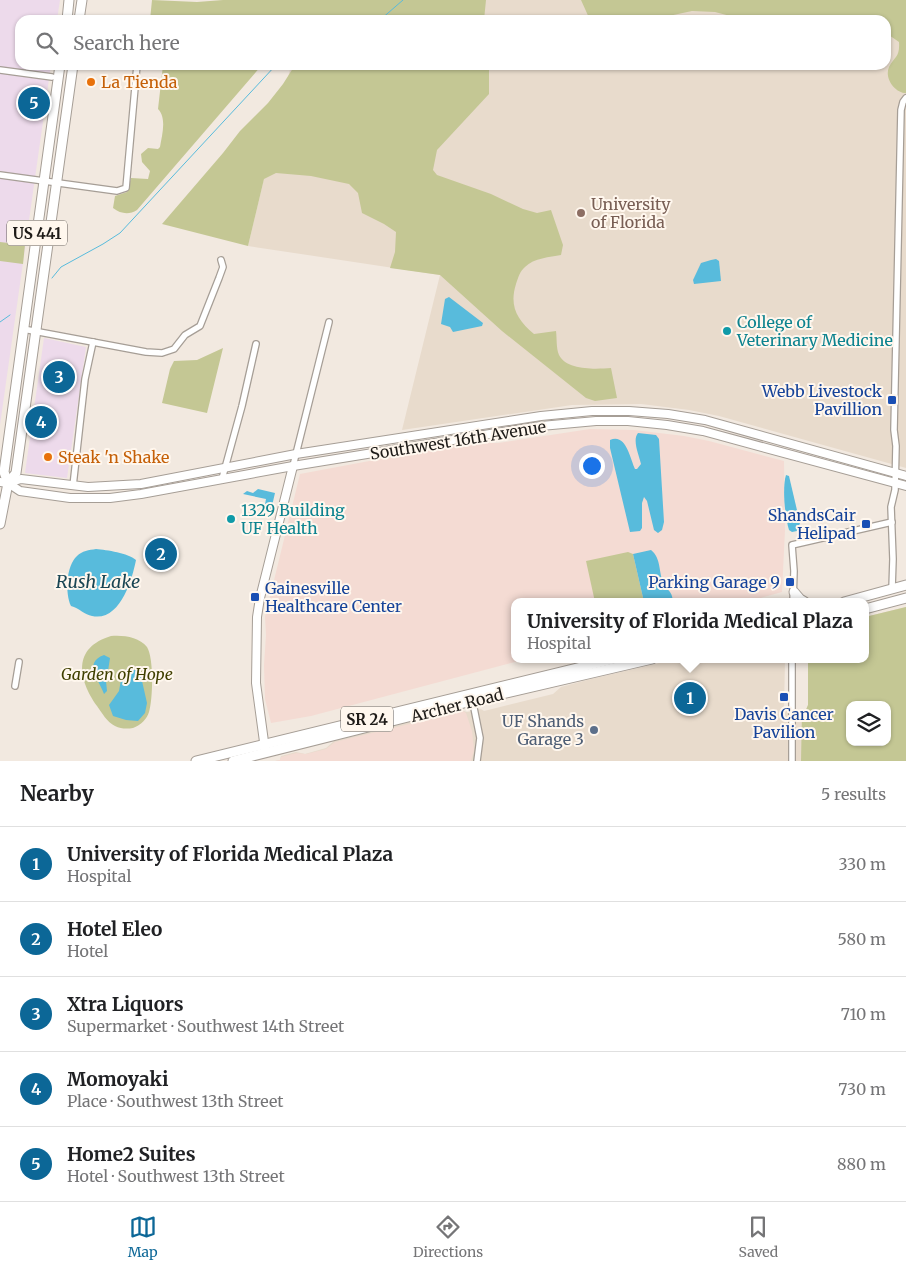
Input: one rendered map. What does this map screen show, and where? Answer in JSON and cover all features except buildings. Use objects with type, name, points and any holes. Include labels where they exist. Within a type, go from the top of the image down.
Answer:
[{"type":"main road","points":[[68,15],[69,0]]},
{"type":"main road","points":[[80,15],[82,0]]},
{"type":"main road","name":"US 441","points":[[0,524],[4,472],[44,181],[55,78],[58,70]]},
{"type":"main road","name":"US 441","points":[[4,482],[16,473],[71,70]]},
{"type":"main road","points":[[55,78],[70,80]]},
{"type":"main road","name":"Southwest 16th Avenue","points":[[4,482],[21,479],[96,488],[141,484],[296,454],[541,416],[592,411],[668,414],[705,420],[906,476]]},
{"type":"main road","name":"Southwest 16th Avenue","points":[[4,482],[20,491],[70,498],[141,494],[292,466],[541,426],[596,421],[628,421],[703,431],[906,486]]},
{"type":"main road","points":[[265,749],[257,690],[256,617],[292,466]]},
{"type":"main road","points":[[859,598],[906,586]]},
{"type":"main road","points":[[794,592],[799,598]]},
{"type":"main road","points":[[869,608],[906,598]]},
{"type":"main road","name":"Archer Road","points":[[196,761],[265,749],[599,663]]},
{"type":"main road","name":"Archer Road","points":[[472,697],[633,663]]},
{"type":"main road","name":"Archer Road","points":[[233,761],[265,749]]},
{"type":"street","points":[[0,70],[55,78]]},
{"type":"street","points":[[0,175],[117,191],[126,188],[137,70]]},
{"type":"street","points":[[892,589],[891,503],[896,473],[894,430],[901,117],[904,100]]},
{"type":"street","points":[[23,329],[146,352],[162,353],[174,349],[185,335],[200,326],[223,267],[221,260]]},
{"type":"street","points":[[292,466],[329,322]]},
{"type":"street","points":[[73,486],[85,379],[93,342]]},
{"type":"street","points":[[222,479],[242,406],[256,344]]},
{"type":"street","points":[[793,598],[792,545],[892,522]]},
{"type":"street","points":[[16,686],[19,662]]},
{"type":"street","points":[[792,663],[792,761]]},
{"type":"street","points":[[472,697],[480,738],[477,761]]},
{"type":"shaded area","points":[[0,0],[60,0],[58,15],[15,15],[15,70],[50,70],[0,425]]},
{"type":"shaded area","name":"University of Florida","points":[[291,0],[906,0],[906,468],[719,416],[641,404],[572,405],[402,430],[440,275],[248,246],[290,70],[891,70],[891,15],[298,15]]},
{"type":"shaded area","points":[[44,338],[86,347],[67,478],[25,473]]},
{"type":"shaded area","points":[[590,429],[634,430],[709,441],[784,461],[785,530],[782,592],[760,598],[511,598],[511,663],[311,716],[271,723],[265,699],[265,617],[300,474],[396,456],[480,443],[498,443]]},
{"type":"shaded area","points":[[906,607],[906,761],[275,761],[280,760],[281,756],[296,752],[305,754],[326,748],[334,741],[460,710],[467,712],[481,709],[484,711],[553,694],[561,687],[659,663],[785,663],[784,710],[805,712],[808,705],[808,663],[869,663],[869,616]]},
{"type":"shaded area","points":[[463,711],[466,713],[472,731],[474,750],[471,761],[275,761],[280,760],[281,757],[296,753],[306,754],[326,749],[335,742]]},
{"type":"green space","points":[[152,0],[197,2],[223,0],[486,0],[484,15],[150,15]]},
{"type":"green space","points":[[581,0],[906,0],[906,93],[894,88],[888,76],[888,70],[891,70],[891,64],[898,54],[899,47],[899,42],[891,36],[891,15],[726,15],[715,12],[692,11],[673,15],[588,15]]},
{"type":"green space","points":[[162,70],[258,70],[137,210],[131,213],[119,212],[113,208],[115,196],[127,192],[131,178],[148,179],[150,171],[142,162],[141,154],[148,148],[158,149],[160,147],[163,122],[158,109]]},
{"type":"green space","points":[[292,70],[489,70],[489,94],[437,150],[433,170],[437,175],[491,194],[523,209],[537,213],[551,210],[563,245],[561,255],[537,260],[522,270],[513,299],[516,312],[523,323],[534,334],[556,331],[559,355],[569,364],[583,368],[611,368],[617,398],[595,401],[586,398],[502,331],[440,275],[390,268],[395,252],[396,232],[362,213],[358,193],[349,184],[311,176],[276,173],[264,179],[248,246],[162,224],[240,131],[268,103]]},
{"type":"green space","points":[[0,242],[25,245],[23,264],[0,261]]},
{"type":"green space","points":[[223,348],[207,413],[162,403],[170,369],[174,361],[197,360]]},
{"type":"green space","points":[[628,552],[633,554],[643,598],[594,598],[586,561]]},
{"type":"green space","points":[[906,607],[906,761],[801,761],[802,712],[805,712],[808,705],[808,663],[869,663],[869,616]]},
{"type":"green space","name":"Garden of Hope","points":[[111,636],[126,636],[140,641],[147,647],[151,660],[152,689],[148,715],[139,725],[133,728],[120,728],[107,720],[91,696],[83,675],[82,665],[84,656],[98,641]]},
{"type":"water","points":[[716,259],[719,261],[721,281],[694,284],[693,280],[701,263]]},
{"type":"water","points":[[449,297],[483,323],[482,326],[453,332],[450,327],[441,324],[445,299]]},
{"type":"water","points":[[638,433],[656,435],[659,439],[664,522],[662,530],[658,533],[654,530],[647,501],[644,497],[642,503],[642,528],[640,531],[630,532],[610,448],[610,440],[620,440],[624,443],[635,469],[637,469],[641,464],[636,444]]},
{"type":"water","points":[[786,475],[789,476],[800,523],[797,531],[792,532],[789,530],[785,510],[784,487]]},
{"type":"water","points":[[258,489],[275,493],[271,510],[263,515],[266,499],[243,494],[247,491],[253,493]]},
{"type":"water","name":"Rush Lake","points":[[96,549],[123,554],[136,560],[123,598],[110,613],[102,616],[92,616],[71,606],[67,587],[73,560],[81,553]]},
{"type":"water","points":[[651,550],[657,558],[662,580],[665,587],[671,593],[672,598],[643,598],[633,554]]},
{"type":"water","points":[[104,655],[110,658],[108,671],[112,676],[106,681],[107,691],[104,694],[93,667],[98,658]]},
{"type":"water","points":[[127,669],[140,672],[147,703],[145,713],[138,721],[113,716],[109,705],[119,691],[122,674]]},
{"type":"waterway","points":[[386,15],[403,0]]},
{"type":"waterway","points":[[52,278],[61,267],[120,233],[271,70]]},
{"type":"waterway","points":[[0,322],[10,315]]},
{"type":"place","name":"La Tienda","points":[[91,82]]},
{"type":"place","name":"Home2 Suites","points":[[34,103]]},
{"type":"place","name":"University of Florida","points":[[581,213]]},
{"type":"place","name":"College of Veterinary Medicine","points":[[727,331]]},
{"type":"place","name":"Xtra Liquors","points":[[59,377]]},
{"type":"place","name":"Webb Livestock Pavillion","points":[[892,400]]},
{"type":"place","name":"Momoyaki","points":[[41,422]]},
{"type":"place","name":"Steak 'n Shake","points":[[48,457]]},
{"type":"place","name":"1329 Building UF Health","points":[[231,519]]},
{"type":"place","name":"ShandsCair Helipad","points":[[866,524]]},
{"type":"place","name":"Hotel Eleo","points":[[161,554]]},
{"type":"place","name":"Parking Garage 9","points":[[790,582]]},
{"type":"place","name":"Gainesville Healthcare Center","points":[[255,597]]},
{"type":"place","name":"Davis Cancer Pavilion","points":[[784,697]]},
{"type":"place","name":"University of Florida Medical Plaza","points":[[690,698]]},
{"type":"place","name":"UF Shands Garage 3","points":[[594,730]]}]
